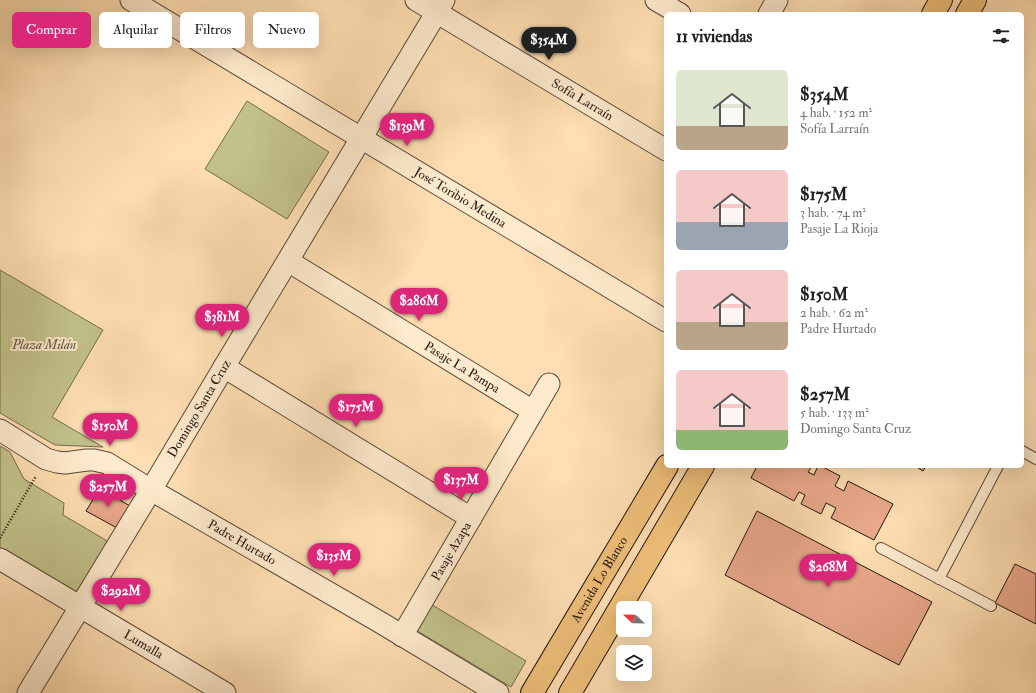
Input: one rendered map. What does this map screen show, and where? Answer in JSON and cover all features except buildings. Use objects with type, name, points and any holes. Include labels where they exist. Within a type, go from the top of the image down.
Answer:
[{"type":"main road","points":[[934,12],[941,0]]},
{"type":"main road","points":[[968,12],[975,0]]},
{"type":"main road","name":"Avenida Lo Blanco","points":[[532,693],[666,468]]},
{"type":"main road","points":[[570,693],[702,468]]},
{"type":"street","name":"José Toribio Medina","points":[[130,0],[664,320]]},
{"type":"street","name":"Sofía Larraín","points":[[416,0],[440,6],[664,149]]},
{"type":"street","points":[[656,0],[677,12]]},
{"type":"street","points":[[770,12],[777,0]]},
{"type":"street","name":"Domingo Santa Cruz","points":[[28,693],[152,490],[440,6]]},
{"type":"street","name":"Pasaje La Pampa","points":[[288,261],[533,410]]},
{"type":"street","points":[[224,367],[471,518]]},
{"type":"street","name":"Pasaje Azapa","points":[[402,636],[549,384]]},
{"type":"street","name":"Padre Hurtado","points":[[0,430],[46,458],[57,462],[65,463],[87,460],[107,463],[498,693]]},
{"type":"street","name":"Lumalla","points":[[0,559],[225,693]]},
{"type":"lane","points":[[1024,452],[1036,459]]},
{"type":"lane","points":[[939,579],[997,468]]},
{"type":"lane","points":[[881,548],[991,606]]},
{"type":"path","points":[[0,538],[46,458]]},
{"type":"green space","points":[[247,101],[329,152],[287,219],[205,169]]},
{"type":"green space","name":"Plaza Milán","points":[[0,270],[103,330],[52,417],[103,447],[55,445],[0,413]]},
{"type":"green space","points":[[0,446],[10,452],[24,479],[64,503],[63,515],[109,542],[76,598],[0,552]]},
{"type":"green space","points":[[429,603],[526,661],[511,687],[414,629]]}]
